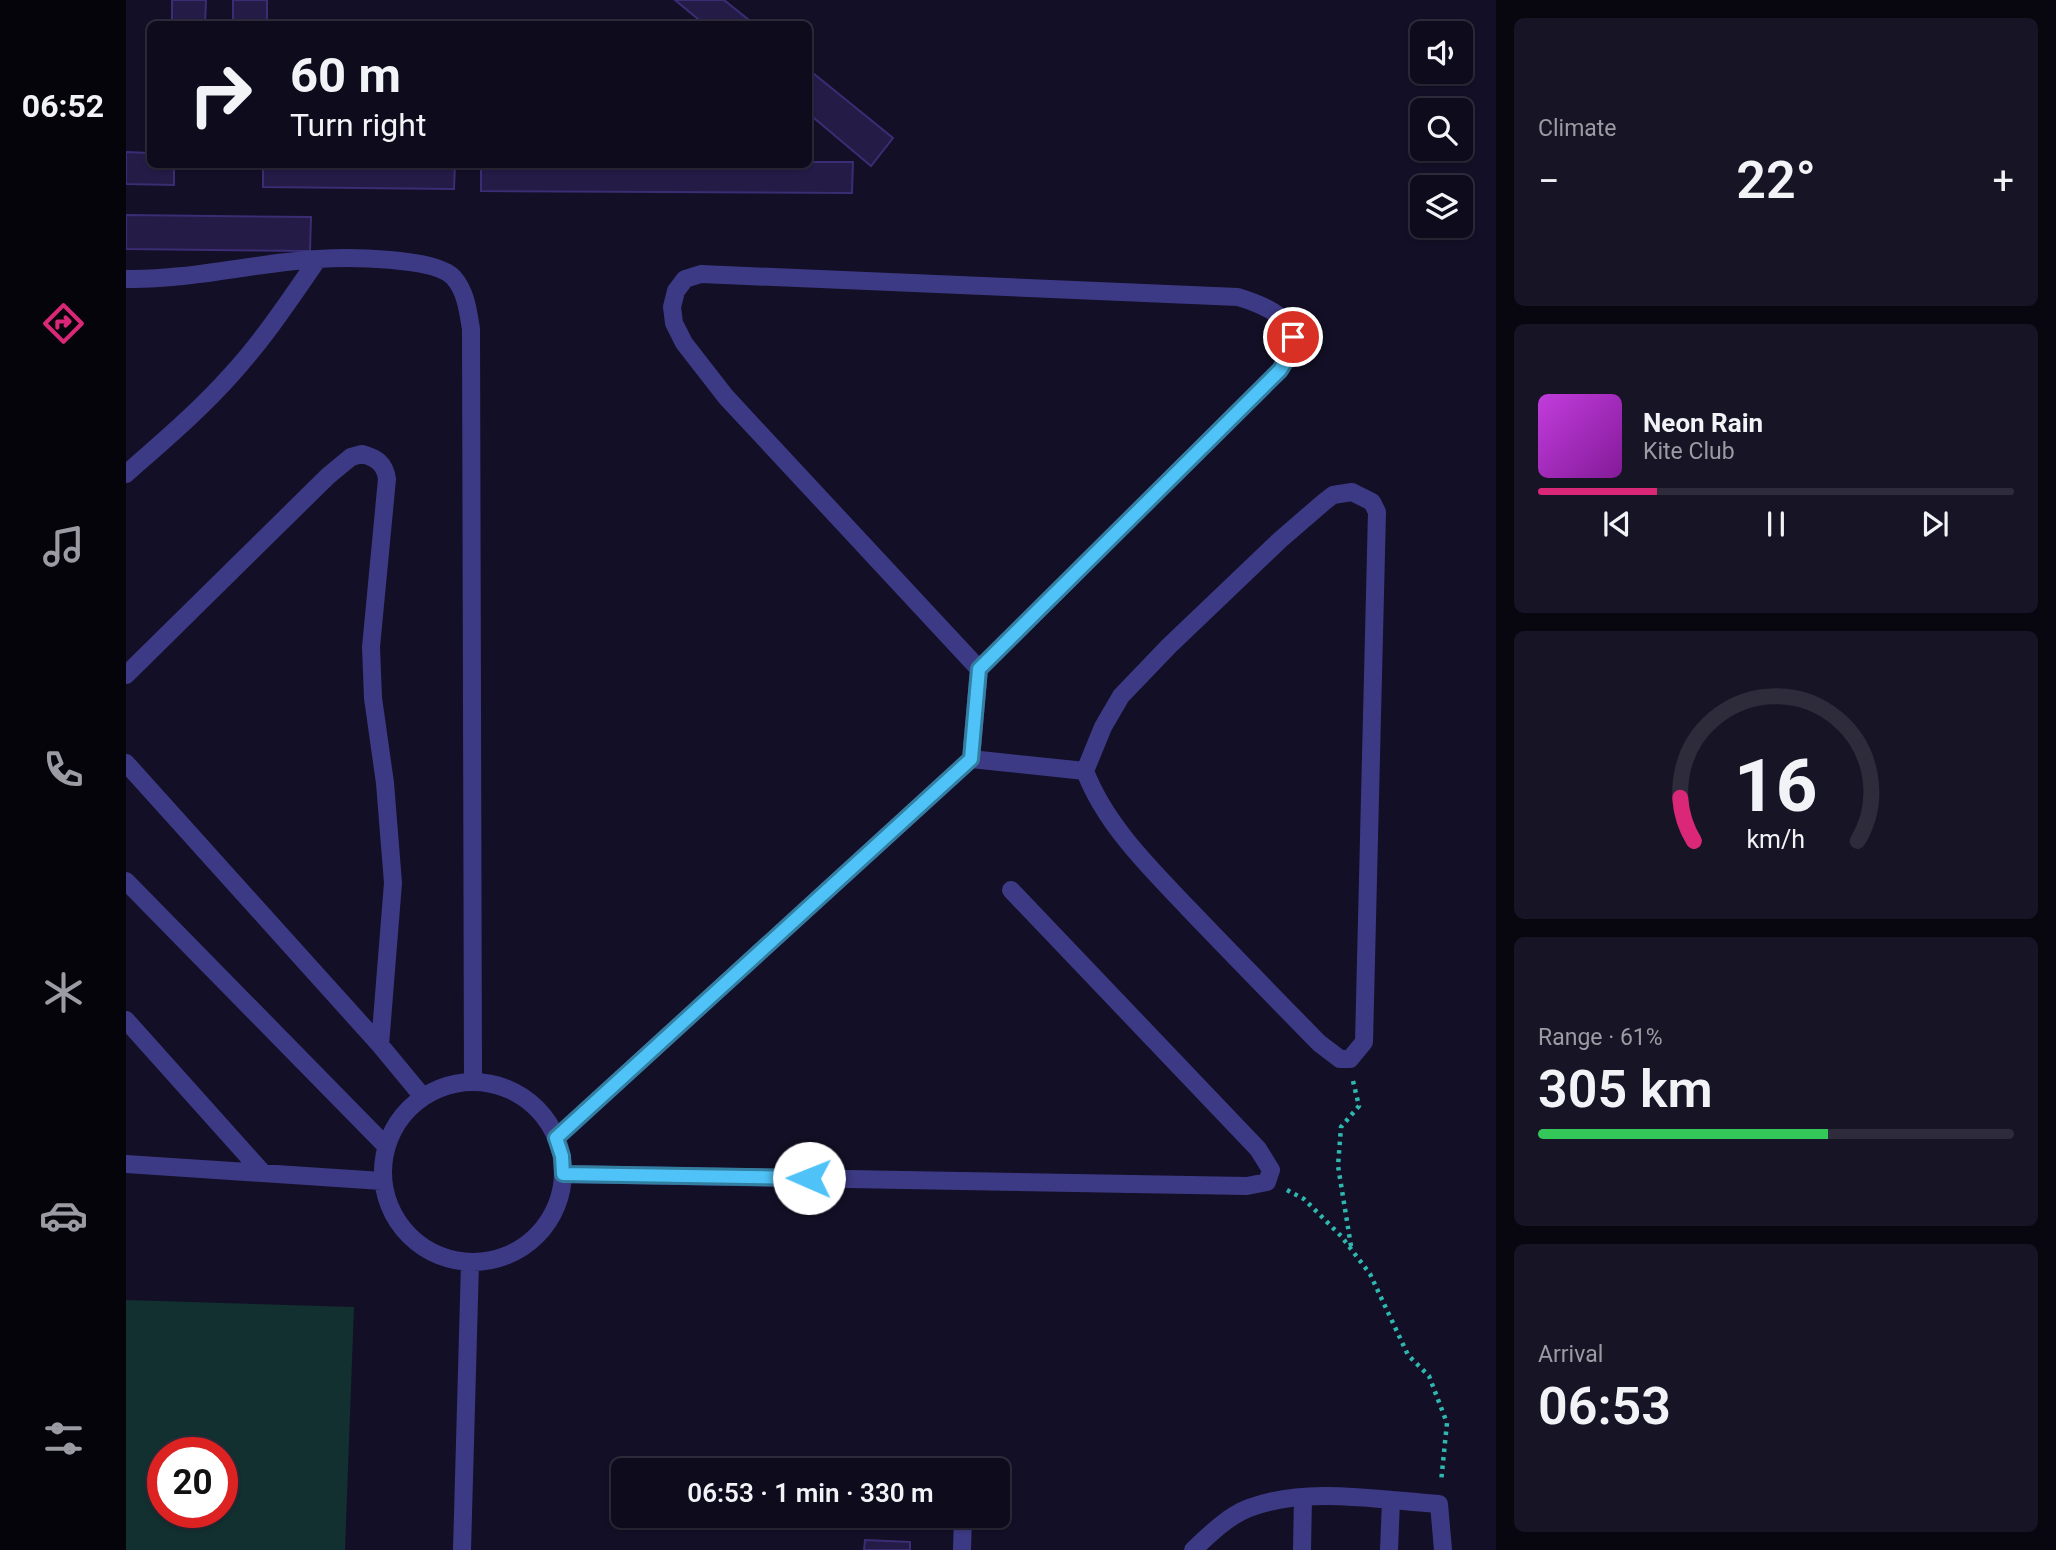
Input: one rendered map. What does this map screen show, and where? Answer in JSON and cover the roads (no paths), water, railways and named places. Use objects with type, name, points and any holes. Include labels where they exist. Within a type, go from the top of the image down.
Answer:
[{"type":"street","points":[[126,279],[156,279],[318,259],[397,260],[432,266],[453,276],[466,298],[471,328],[473,1082]]},
{"type":"street","points":[[126,474],[193,415],[233,373],[318,259]]},
{"type":"street","points":[[556,1138],[971,759],[979,669],[1280,370],[1290,354],[1293,337],[1280,316],[1264,305],[1238,297],[701,274],[685,279],[676,291],[672,307],[674,323],[684,343],[726,397],[979,669]]},
{"type":"street","points":[[126,675],[328,476],[351,457],[362,454],[381,463],[386,469],[372,660],[373,698],[385,783],[393,883],[380,1045]]},
{"type":"street","points":[[1352,492],[1372,502],[1377,512],[1364,1042],[1350,1059],[1340,1059],[1319,1043],[1145,862],[1102,806],[1085,771],[1103,727],[1121,696],[1280,540],[1333,495],[1352,492]]},
{"type":"street","points":[[971,759],[1085,771]]},
{"type":"street","points":[[126,763],[380,1045],[423,1097]]},
{"type":"street","points":[[126,881],[386,1146]]},
{"type":"street","points":[[563,1174],[1247,1186],[1267,1182],[1271,1170],[1258,1149],[1011,890]]},
{"type":"street","points":[[126,1020],[263,1173]]},
{"type":"street","points":[[473,1082],[499,1086],[523,1097],[543,1115],[556,1138],[562,1156],[563,1174],[558,1202],[544,1227],[524,1247],[498,1259],[470,1263],[444,1259],[421,1247],[402,1229],[389,1206],[382,1181],[386,1146],[400,1118],[423,1097],[447,1086],[473,1082]]},
{"type":"street","points":[[126,1164],[382,1181]]},
{"type":"street","points":[[462,1550],[470,1263]]},
{"type":"street","points":[[1302,1550],[1303,1497]]},
{"type":"street","points":[[1193,1550],[1225,1522],[1247,1509],[1274,1501],[1303,1497],[1438,1504],[1443,1550]]},
{"type":"street","points":[[1389,1550],[1391,1501]]},
{"type":"street","points":[[962,1550],[963,1528]]}]
